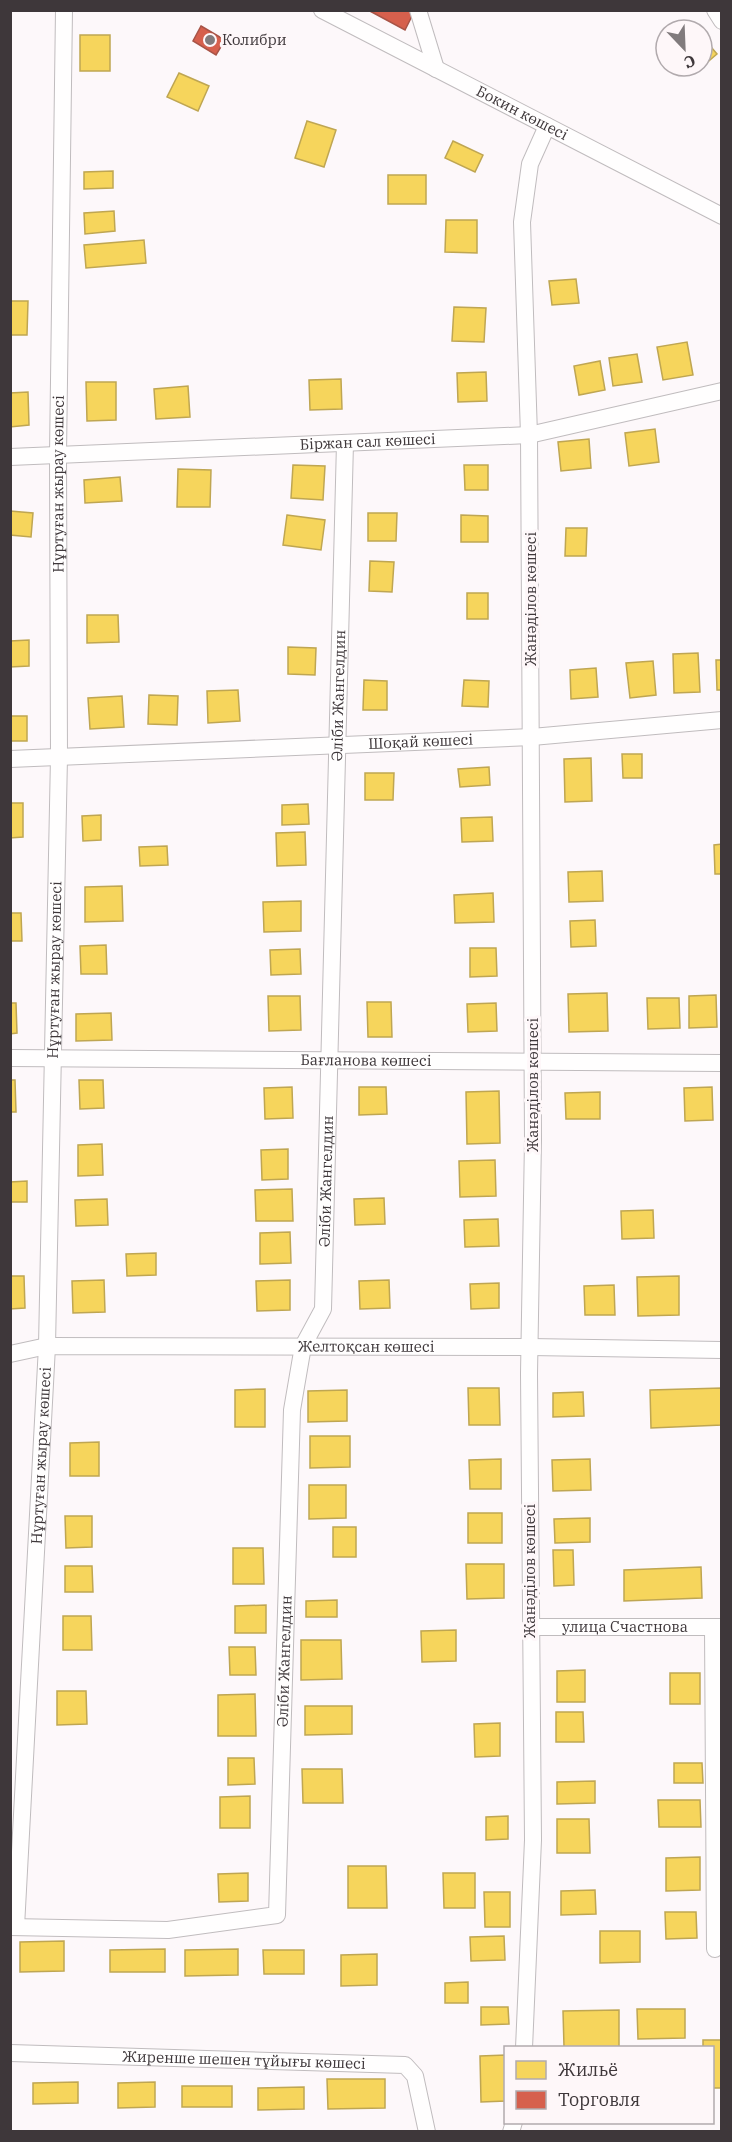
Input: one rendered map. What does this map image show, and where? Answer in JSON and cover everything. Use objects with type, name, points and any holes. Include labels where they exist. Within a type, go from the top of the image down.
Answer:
[{"type":"street","name":"Нұртуған жырау көшесі","points":[[13,1927],[47,1346],[51,1059],[59,757],[58,455],[64,10]]},
{"type":"street","name":"Бокин көшесі","points":[[322,10],[722,216]]},
{"type":"street","points":[[418,10],[436,69]]},
{"type":"street","points":[[715,10],[722,21]]},
{"type":"street","name":"Жанәділов көшесі","points":[[524,2046],[533,1840],[530,1347],[533,1063],[529,435],[522,222],[530,164],[547,126]]},
{"type":"street","name":"Біржан сал көшесі","points":[[10,457],[529,435],[722,391]]},
{"type":"street","name":"Әліби Жангелдин","points":[[13,1927],[168,1930],[277,1915],[292,1410],[303,1346],[323,1309],[345,442]]},
{"type":"street","name":"Шоқай көшесі","points":[[10,759],[532,737],[722,720]]},
{"type":"street","name":"Бағланова көшесі","points":[[10,1058],[722,1063]]},
{"type":"street","name":"Желтоқсан көшесі","points":[[10,1354],[47,1346],[530,1347],[722,1350]]},
{"type":"street","name":"улица Счастнова","points":[[531,1627],[717,1627]]},
{"type":"street","points":[[715,1949],[717,1627]]},
{"type":"street","name":"Жиренше шешен тұйығы көшесі","points":[[10,2053],[405,2065],[415,2076],[427,2132]]},
{"type":"building: Жильё","points":[[80,35],[110,35],[110,71],[80,71]]},
{"type":"building: Жильё","points":[[179,73],[209,86],[198,111],[167,97]]},
{"type":"building: Жильё","points":[[307,121],[336,130],[324,167],[295,158]]},
{"type":"building: Жильё","points":[[453,141],[483,155],[475,172],[445,158]]},
{"type":"building: Жильё","points":[[113,171],[113,188],[84,189],[84,172]]},
{"type":"building: Жильё","points":[[388,175],[426,175],[426,204],[388,204]]},
{"type":"building: Жильё","points":[[114,211],[115,231],[85,234],[84,213]]},
{"type":"building: Жильё","points":[[446,220],[477,220],[477,253],[445,252]]},
{"type":"building: Жильё","points":[[144,240],[146,263],[86,268],[84,245]]},
{"type":"building: Жильё","points":[[576,279],[579,303],[552,305],[549,281]]},
{"type":"building: Жильё","points":[[10,301],[28,301],[27,335],[10,335]]},
{"type":"building: Жильё","points":[[454,307],[486,308],[484,342],[452,341]]},
{"type":"building: Жильё","points":[[687,342],[693,375],[663,380],[657,347]]},
{"type":"building: Жильё","points":[[637,354],[642,382],[613,386],[609,358]]},
{"type":"building: Жильё","points":[[600,361],[605,390],[579,395],[574,366]]},
{"type":"building: Жильё","points":[[486,372],[487,401],[458,402],[457,373]]},
{"type":"building: Жильё","points":[[341,379],[342,409],[310,410],[309,380]]},
{"type":"building: Жильё","points":[[86,382],[116,382],[116,420],[87,421]]},
{"type":"building: Жильё","points":[[188,386],[190,417],[156,419],[154,389]]},
{"type":"building: Жильё","points":[[28,392],[29,425],[10,427],[10,393]]},
{"type":"building: Жильё","points":[[655,429],[659,462],[629,466],[625,433]]},
{"type":"building: Жильё","points":[[589,439],[591,468],[561,471],[558,442]]},
{"type":"building: Жильё","points":[[293,465],[325,466],[323,500],[291,498]]},
{"type":"building: Жильё","points":[[464,465],[488,465],[488,490],[465,490]]},
{"type":"building: Жильё","points":[[178,469],[211,470],[210,507],[177,507]]},
{"type":"building: Жильё","points":[[120,477],[122,501],[85,503],[84,480]]},
{"type":"building: Жильё","points":[[10,511],[33,513],[31,537],[10,535]]},
{"type":"building: Жильё","points":[[368,513],[397,513],[396,541],[368,541]]},
{"type":"building: Жильё","points":[[287,515],[325,520],[321,550],[283,545]]},
{"type":"building: Жильё","points":[[461,515],[488,516],[488,542],[461,542]]},
{"type":"building: Жильё","points":[[566,528],[587,528],[586,556],[565,556]]},
{"type":"building: Жильё","points":[[370,561],[394,562],[392,592],[369,591]]},
{"type":"building: Жильё","points":[[467,593],[488,593],[488,619],[467,619]]},
{"type":"building: Жильё","points":[[87,615],[118,615],[119,642],[87,643]]},
{"type":"building: Жильё","points":[[29,640],[29,666],[10,667],[10,641]]},
{"type":"building: Жильё","points":[[288,647],[316,648],[315,675],[288,674]]},
{"type":"building: Жильё","points":[[698,653],[700,692],[674,693],[673,654]]},
{"type":"building: Жильё","points":[[716,660],[722,660],[722,690],[717,690]]},
{"type":"building: Жильё","points":[[653,661],[656,695],[630,698],[626,663]]},
{"type":"building: Жильё","points":[[596,668],[598,697],[571,699],[570,670]]},
{"type":"building: Жильё","points":[[364,680],[387,681],[387,710],[363,710]]},
{"type":"building: Жильё","points":[[464,680],[489,681],[488,707],[462,706]]},
{"type":"building: Жильё","points":[[238,690],[240,721],[208,723],[207,691]]},
{"type":"building: Жильё","points":[[149,695],[178,696],[177,725],[148,724]]},
{"type":"building: Жильё","points":[[122,696],[124,727],[90,729],[88,698]]},
{"type":"building: Жильё","points":[[10,716],[27,716],[27,741],[10,741]]},
{"type":"building: Жильё","points":[[622,754],[642,754],[642,778],[623,778]]},
{"type":"building: Жильё","points":[[591,758],[592,801],[565,802],[564,759]]},
{"type":"building: Жильё","points":[[489,767],[490,785],[460,787],[458,769]]},
{"type":"building: Жильё","points":[[365,773],[394,773],[393,800],[365,800]]},
{"type":"building: Жильё","points":[[10,803],[23,803],[23,837],[10,838]]},
{"type":"building: Жильё","points":[[308,804],[309,824],[282,825],[282,805]]},
{"type":"building: Жильё","points":[[101,815],[101,840],[83,841],[82,816]]},
{"type":"building: Жильё","points":[[492,817],[493,841],[462,842],[461,818]]},
{"type":"building: Жильё","points":[[305,832],[306,865],[277,866],[276,833]]},
{"type":"building: Жильё","points":[[722,844],[722,874],[715,874],[714,845]]},
{"type":"building: Жильё","points":[[167,846],[168,865],[140,866],[139,847]]},
{"type":"building: Жильё","points":[[602,871],[603,901],[569,902],[568,872]]},
{"type":"building: Жильё","points":[[122,886],[123,921],[85,922],[85,887]]},
{"type":"building: Жильё","points":[[493,893],[494,922],[455,923],[454,895]]},
{"type":"building: Жильё","points":[[301,901],[301,931],[264,932],[263,902]]},
{"type":"building: Жильё","points":[[10,913],[21,913],[22,941],[10,941]]},
{"type":"building: Жильё","points":[[595,920],[596,946],[571,947],[570,921]]},
{"type":"building: Жильё","points":[[106,945],[107,974],[81,974],[80,946]]},
{"type":"building: Жильё","points":[[470,948],[496,948],[497,976],[470,977]]},
{"type":"building: Жильё","points":[[300,949],[301,974],[271,975],[270,950]]},
{"type":"building: Жильё","points":[[607,993],[608,1031],[569,1032],[568,994]]},
{"type":"building: Жильё","points":[[716,995],[717,1027],[689,1028],[689,996]]},
{"type":"building: Жильё","points":[[268,996],[300,996],[301,1030],[269,1031]]},
{"type":"building: Жильё","points":[[647,998],[679,998],[680,1028],[648,1029]]},
{"type":"building: Жильё","points":[[367,1002],[391,1002],[392,1037],[368,1037]]},
{"type":"building: Жильё","points":[[10,1003],[16,1003],[17,1033],[10,1034]]},
{"type":"building: Жильё","points":[[496,1003],[497,1031],[468,1032],[467,1004]]},
{"type":"building: Жильё","points":[[111,1013],[112,1040],[76,1041],[76,1014]]},
{"type":"building: Жильё","points":[[10,1080],[15,1080],[16,1112],[10,1112]]},
{"type":"building: Жильё","points":[[79,1080],[103,1080],[104,1108],[80,1109]]},
{"type":"building: Жильё","points":[[292,1087],[293,1118],[265,1119],[264,1088]]},
{"type":"building: Жильё","points":[[359,1087],[386,1087],[387,1114],[359,1115]]},
{"type":"building: Жильё","points":[[712,1087],[713,1120],[685,1121],[684,1088]]},
{"type":"building: Жильё","points":[[499,1091],[500,1143],[467,1144],[466,1092]]},
{"type":"building: Жильё","points":[[600,1092],[600,1119],[566,1119],[565,1093]]},
{"type":"building: Жильё","points":[[102,1144],[103,1175],[78,1176],[78,1145]]},
{"type":"building: Жильё","points":[[288,1149],[288,1179],[262,1180],[261,1150]]},
{"type":"building: Жильё","points":[[495,1160],[496,1196],[460,1197],[459,1161]]},
{"type":"building: Жильё","points":[[27,1181],[27,1202],[10,1202],[10,1182]]},
{"type":"building: Жильё","points":[[292,1189],[293,1221],[256,1221],[255,1190]]},
{"type":"building: Жильё","points":[[384,1198],[385,1224],[355,1225],[354,1199]]},
{"type":"building: Жильё","points":[[107,1199],[108,1225],[76,1226],[75,1200]]},
{"type":"building: Жильё","points":[[653,1210],[654,1238],[622,1239],[621,1211]]},
{"type":"building: Жильё","points":[[498,1219],[499,1246],[465,1247],[464,1220]]},
{"type":"building: Жильё","points":[[290,1232],[291,1263],[260,1264],[260,1233]]},
{"type":"building: Жильё","points":[[156,1253],[156,1275],[127,1276],[126,1254]]},
{"type":"building: Жильё","points":[[10,1276],[24,1276],[25,1308],[10,1309]]},
{"type":"building: Жильё","points":[[679,1276],[679,1315],[638,1316],[637,1277]]},
{"type":"building: Жильё","points":[[104,1280],[105,1312],[73,1313],[72,1281]]},
{"type":"building: Жильё","points":[[290,1280],[290,1310],[257,1311],[256,1281]]},
{"type":"building: Жильё","points":[[389,1280],[390,1308],[360,1309],[359,1281]]},
{"type":"building: Жильё","points":[[499,1283],[499,1308],[471,1309],[470,1284]]},
{"type":"building: Жильё","points":[[614,1285],[615,1315],[585,1315],[584,1286]]},
{"type":"building: Жильё","points":[[468,1388],[499,1388],[500,1425],[469,1425]]},
{"type":"building: Жильё","points":[[722,1388],[722,1425],[651,1428],[650,1390]]},
{"type":"building: Жильё","points":[[265,1389],[265,1427],[235,1427],[235,1390]]},
{"type":"building: Жильё","points":[[347,1390],[347,1421],[308,1422],[308,1391]]},
{"type":"building: Жильё","points":[[583,1392],[584,1416],[553,1417],[553,1393]]},
{"type":"building: Жильё","points":[[310,1436],[350,1436],[350,1467],[310,1468]]},
{"type":"building: Жильё","points":[[99,1442],[99,1476],[70,1476],[70,1443]]},
{"type":"building: Жильё","points":[[501,1459],[501,1489],[470,1489],[469,1460]]},
{"type":"building: Жильё","points":[[590,1459],[591,1490],[553,1491],[552,1460]]},
{"type":"building: Жильё","points":[[309,1485],[346,1485],[346,1518],[309,1519]]},
{"type":"building: Жильё","points":[[468,1513],[502,1513],[502,1543],[468,1543]]},
{"type":"building: Жильё","points":[[65,1516],[92,1516],[92,1547],[66,1548]]},
{"type":"building: Жильё","points":[[590,1518],[590,1542],[555,1543],[554,1519]]},
{"type":"building: Жильё","points":[[333,1527],[356,1527],[356,1557],[333,1557]]},
{"type":"building: Жильё","points":[[233,1548],[263,1548],[264,1584],[233,1584]]},
{"type":"building: Жильё","points":[[553,1550],[573,1550],[574,1585],[554,1586]]},
{"type":"building: Жильё","points":[[466,1564],[504,1564],[504,1598],[467,1599]]},
{"type":"building: Жильё","points":[[65,1566],[92,1566],[93,1592],[65,1592]]},
{"type":"building: Жильё","points":[[701,1567],[702,1598],[624,1601],[624,1570]]},
{"type":"building: Жильё","points":[[337,1600],[337,1617],[306,1617],[306,1601]]},
{"type":"building: Жильё","points":[[266,1605],[266,1633],[235,1633],[235,1606]]},
{"type":"building: Жильё","points":[[63,1616],[91,1616],[92,1650],[63,1650]]},
{"type":"building: Жильё","points":[[456,1630],[456,1661],[422,1662],[421,1631]]},
{"type":"building: Жильё","points":[[301,1640],[341,1640],[342,1679],[301,1680]]},
{"type":"building: Жильё","points":[[229,1647],[255,1647],[256,1675],[230,1675]]},
{"type":"building: Жильё","points":[[585,1670],[585,1702],[557,1702],[557,1671]]},
{"type":"building: Жильё","points":[[670,1673],[700,1673],[700,1704],[670,1704]]},
{"type":"building: Жильё","points":[[57,1691],[86,1691],[87,1724],[57,1725]]},
{"type":"building: Жильё","points":[[255,1694],[256,1736],[218,1736],[218,1695]]},
{"type":"building: Жильё","points":[[305,1706],[352,1706],[352,1734],[305,1735]]},
{"type":"building: Жильё","points":[[556,1712],[583,1712],[584,1742],[556,1742]]},
{"type":"building: Жильё","points":[[500,1723],[500,1756],[475,1757],[474,1724]]},
{"type":"building: Жильё","points":[[228,1758],[254,1758],[255,1784],[228,1785]]},
{"type":"building: Жильё","points":[[674,1763],[702,1763],[703,1783],[674,1783]]},
{"type":"building: Жильё","points":[[302,1769],[342,1769],[343,1803],[303,1803]]},
{"type":"building: Жильё","points":[[595,1781],[595,1803],[557,1804],[557,1782]]},
{"type":"building: Жильё","points":[[250,1796],[250,1828],[220,1828],[220,1797]]},
{"type":"building: Жильё","points":[[658,1800],[700,1800],[701,1827],[659,1827]]},
{"type":"building: Жильё","points":[[508,1816],[508,1839],[486,1840],[486,1817]]},
{"type":"building: Жильё","points":[[557,1819],[589,1819],[590,1853],[557,1853]]},
{"type":"building: Жильё","points":[[700,1857],[700,1890],[666,1891],[666,1858]]},
{"type":"building: Жильё","points":[[348,1866],[386,1866],[387,1908],[348,1908]]},
{"type":"building: Жильё","points":[[248,1873],[248,1901],[219,1902],[218,1874]]},
{"type":"building: Жильё","points":[[443,1873],[475,1873],[475,1908],[444,1908]]},
{"type":"building: Жильё","points":[[595,1890],[596,1914],[561,1915],[561,1891]]},
{"type":"building: Жильё","points":[[484,1892],[510,1892],[510,1927],[485,1927]]},
{"type":"building: Жильё","points":[[665,1912],[696,1912],[697,1938],[666,1939]]},
{"type":"building: Жильё","points":[[600,1931],[640,1931],[640,1962],[600,1963]]},
{"type":"building: Жильё","points":[[504,1936],[505,1960],[471,1961],[470,1937]]},
{"type":"building: Жильё","points":[[64,1941],[64,1971],[20,1972],[20,1942]]},
{"type":"building: Жильё","points":[[165,1949],[165,1972],[110,1972],[110,1950]]},
{"type":"building: Жильё","points":[[238,1949],[238,1975],[185,1976],[185,1950]]},
{"type":"building: Жильё","points":[[263,1950],[304,1950],[304,1974],[264,1974]]},
{"type":"building: Жильё","points":[[377,1954],[377,1985],[341,1986],[341,1955]]},
{"type":"building: Жильё","points":[[468,1982],[468,2003],[445,2003],[445,1983]]},
{"type":"building: Жильё","points":[[481,2007],[508,2007],[509,2024],[481,2025]]},
{"type":"building: Жильё","points":[[637,2009],[685,2009],[685,2038],[638,2039]]},
{"type":"building: Жильё","points":[[619,2010],[619,2046],[564,2046],[563,2011]]},
{"type":"building: Жильё","points":[[703,2040],[722,2040],[722,2088],[714,2088],[714,2046],[703,2046]]},
{"type":"building: Жильё","points":[[504,2055],[504,2101],[481,2102],[480,2056]]},
{"type":"building: Жильё","points":[[327,2079],[385,2079],[385,2108],[328,2109]]},
{"type":"building: Жильё","points":[[78,2082],[78,2103],[33,2104],[33,2083]]},
{"type":"building: Жильё","points":[[155,2082],[155,2107],[118,2108],[118,2083]]},
{"type":"building: Жильё","points":[[182,2086],[232,2086],[232,2107],[182,2107]]},
{"type":"building: Жильё","points":[[304,2087],[304,2109],[258,2110],[258,2088]]},
{"type":"building: Торговля","points":[[368,10],[411,10],[414,12],[405,30]]},
{"type":"building: Торговля","points":[[201,26],[225,40],[216,55],[193,41]]},
{"type":"place","name":"Колибри","points":[[210,40]]}]
